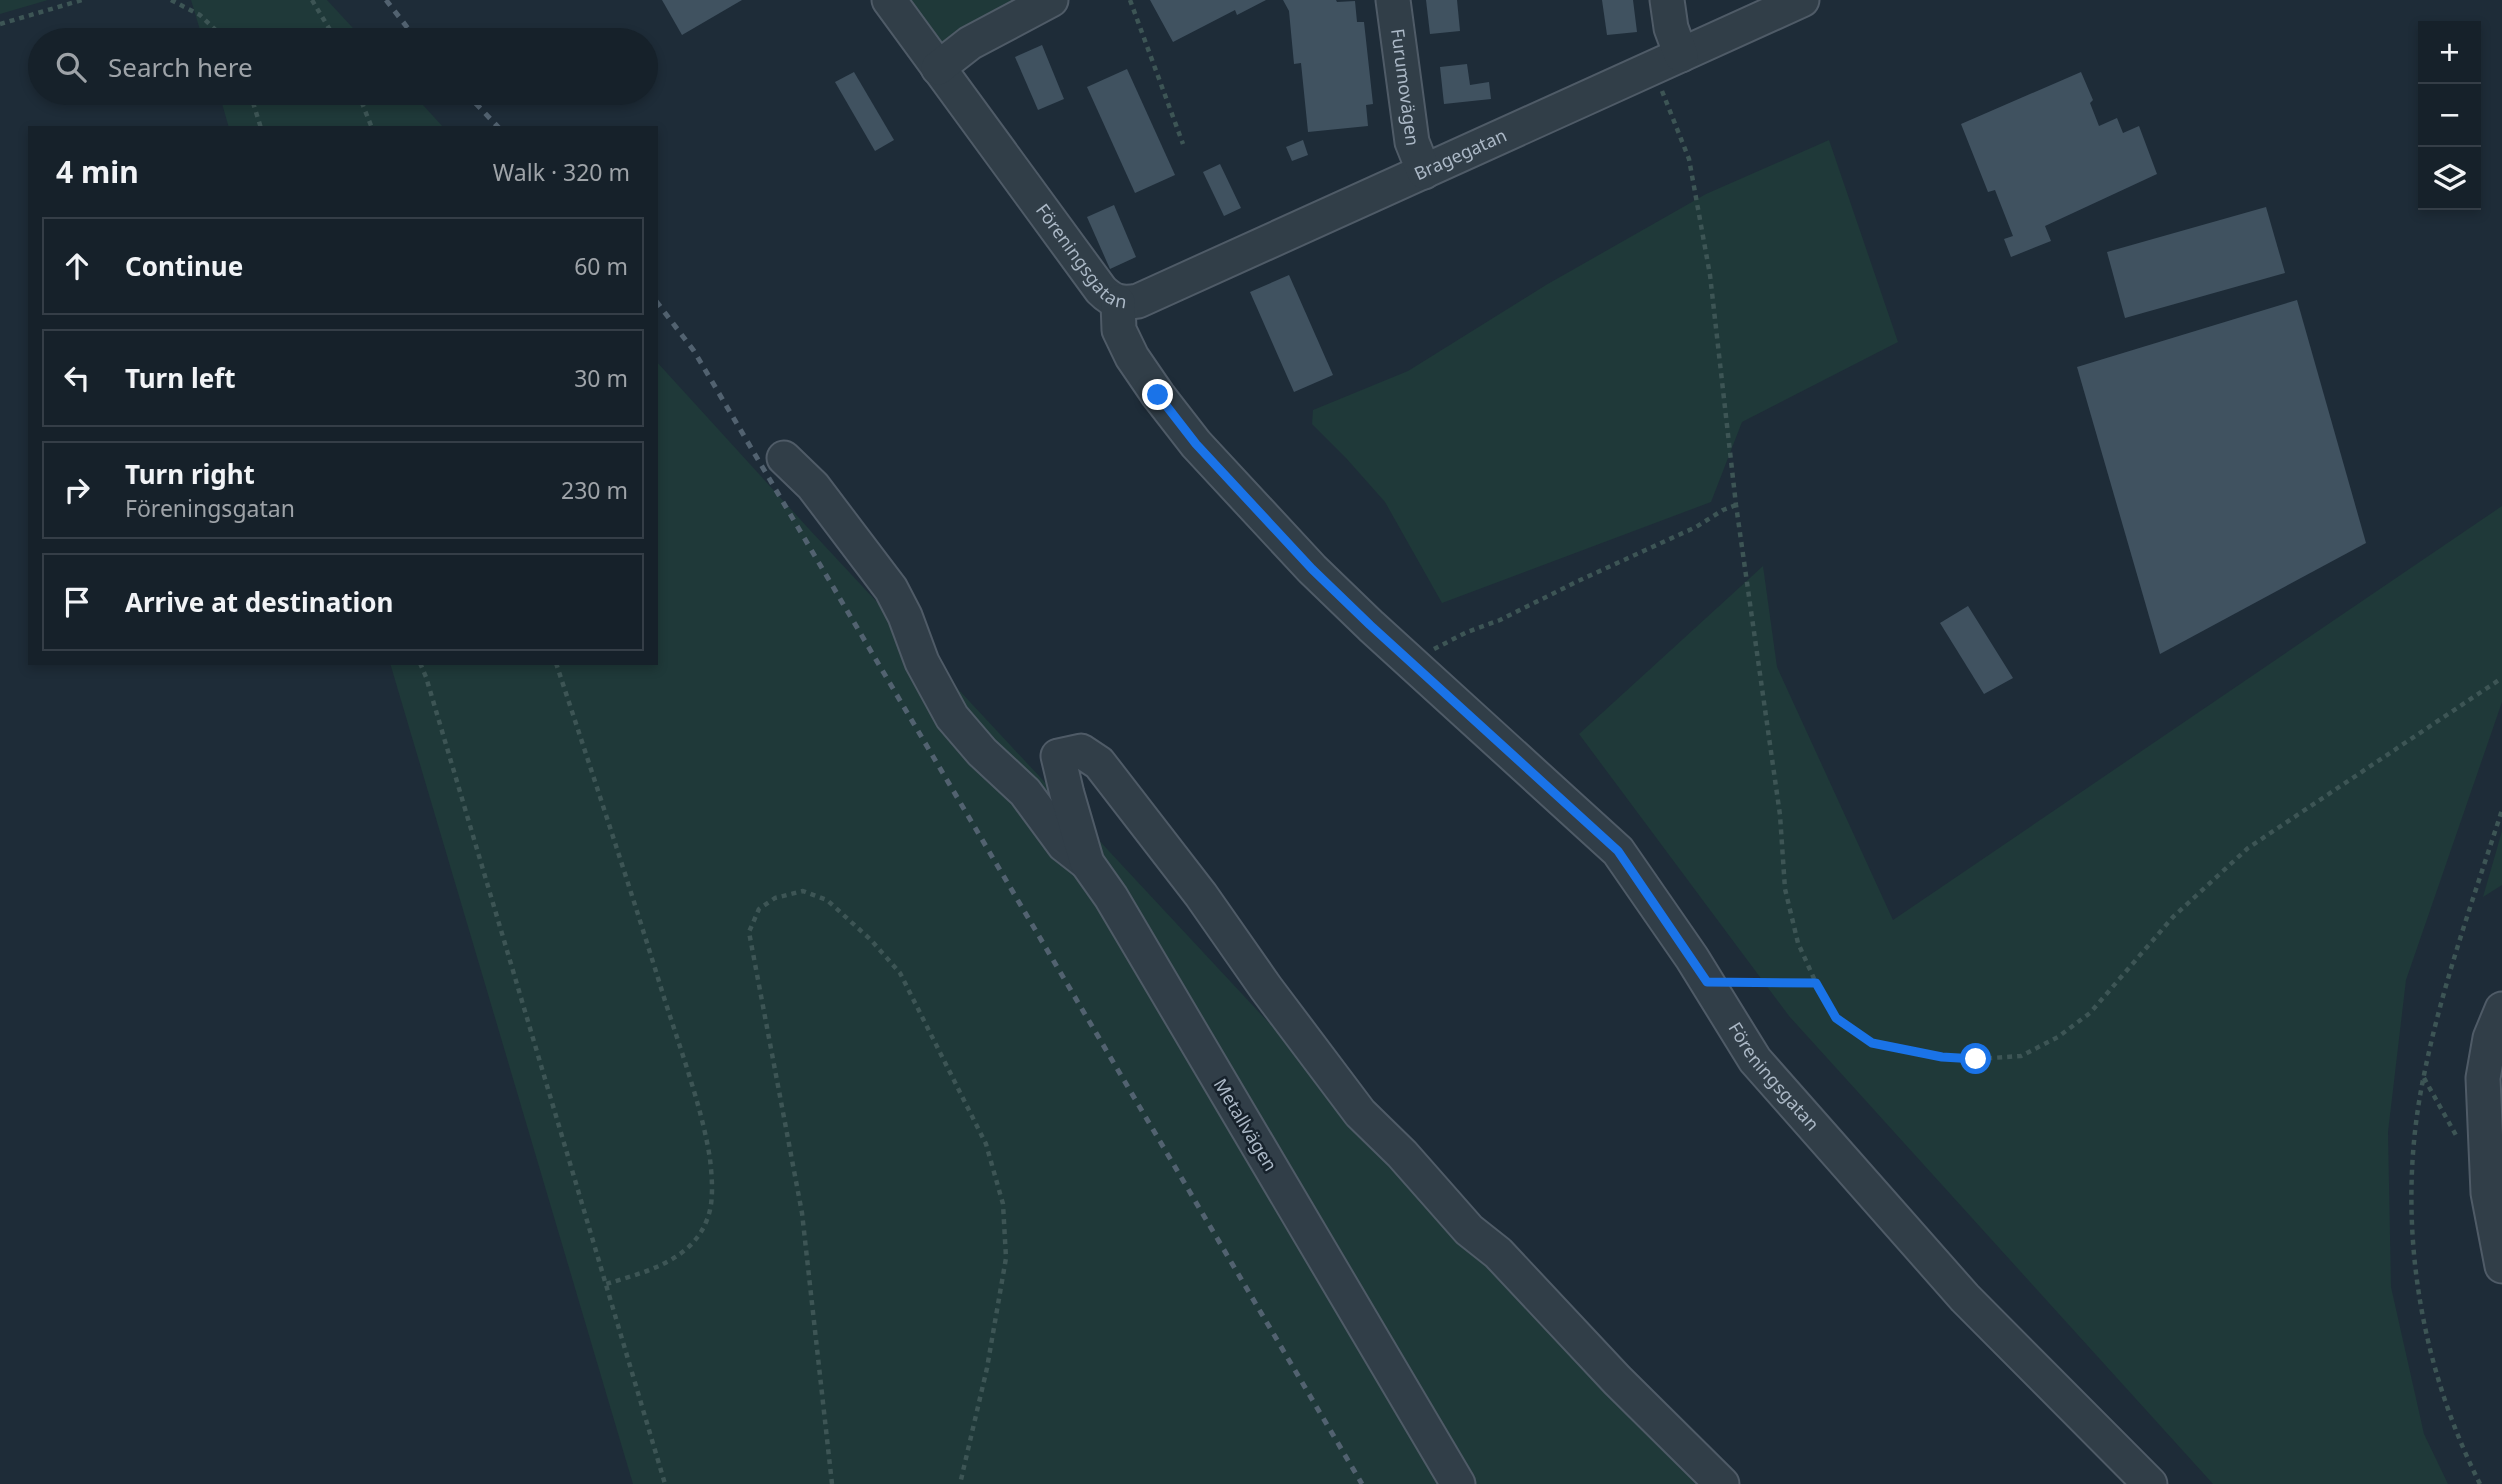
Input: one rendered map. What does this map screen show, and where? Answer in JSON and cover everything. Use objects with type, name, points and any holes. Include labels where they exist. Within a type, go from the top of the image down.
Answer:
[{"type":"street","name":"Föreningsgatan","points":[[889,0],[1101,290],[1118,302],[1119,330],[1132,357],[1196,444],[1312,569],[1370,625],[1618,851],[1707,982],[1755,1060],[1965,1298],[2150,1484]]},
{"type":"street","points":[[938,68],[970,43],[1051,0]]},
{"type":"street","name":"Furumovägen","points":[[1392,0],[1412,142],[1424,172]]},
{"type":"street","points":[[1667,0],[1671,28],[1667,61]]},
{"type":"street","name":"Bragegatan","points":[[1118,302],[1138,302],[1802,0]]},
{"type":"street","points":[[784,458],[813,486],[891,589],[905,615],[922,662],[952,717],[973,743],[1026,792],[1064,845],[1087,863]]},
{"type":"street","name":"Metallvägen","points":[[1458,1484],[1111,897],[1087,863],[1058,756],[1081,751],[1099,763],[1201,895],[1266,988],[1360,1113],[1402,1154],[1469,1230],[1499,1253],[1617,1380],[1722,1484]]},
{"type":"street","points":[[2502,1009],[2490,1038],[2486,1057],[2484,1104],[2488,1193],[2502,1266]]},
{"type":"street","points":[[2487,1129],[2502,1086]]},
{"type":"path","points":[[0,24],[82,0]]},
{"type":"path","points":[[171,0],[200,15],[214,28]]},
{"type":"path","points":[[312,0],[329,28]]},
{"type":"path","points":[[1130,0],[1183,144]]},
{"type":"path","points":[[1667,61],[1710,275],[1736,505],[1780,816],[1785,889],[1798,943],[1836,1018],[1872,1043],[1942,1057],[1976,1059],[2021,1056],[2059,1037],[2090,1013],[2173,917],[2248,848],[2502,678]]},
{"type":"path","points":[[254,105],[260,126]]},
{"type":"path","points":[[363,105],[371,126]]},
{"type":"path","points":[[1411,661],[1467,632],[1500,620],[1696,527],[1736,505]]},
{"type":"path","points":[[421,665],[665,1484]]},
{"type":"path","points":[[557,665],[691,1084],[710,1157],[708,1217],[697,1238],[683,1252],[660,1266],[606,1284]]},
{"type":"path","points":[[2480,1484],[2454,1430],[2424,1329],[2412,1235],[2412,1168],[2419,1100],[2433,1033],[2502,810]]},
{"type":"path","points":[[832,1484],[802,1213],[749,932],[759,909],[775,898],[803,891],[827,900],[871,940],[900,973],[986,1144],[1003,1204],[1006,1258],[987,1368],[960,1484]]},
{"type":"path","points":[[1707,982],[1816,983]]},
{"type":"green space","points":[[0,0],[48,0],[0,14]]},
{"type":"green space","points":[[191,0],[327,0],[353,28],[199,28]]},
{"type":"green space","points":[[891,0],[1025,0],[940,64]]},
{"type":"green space","points":[[222,105],[423,105],[442,126],[228,126]]},
{"type":"green space","points":[[1829,140],[1898,342],[1742,422],[1711,502],[1442,603],[1385,502],[1312,424],[1313,410],[1408,371],[1546,285],[1706,194]]},
{"type":"green space","points":[[658,363],[1433,1199],[1718,1484],[633,1484],[391,665],[658,665]]},
{"type":"green space","points":[[2502,506],[2502,702],[2406,980],[2388,1132],[2391,1287],[2424,1434],[2448,1484],[2213,1484],[1789,1016],[1579,734],[1763,566],[1777,667],[1893,920]]},
{"type":"green space","points":[[2502,831],[2502,885],[2483,897]]},
{"type":"building","points":[[662,0],[742,0],[682,35]]},
{"type":"building","points":[[1150,0],[1266,0],[1237,15],[1235,10],[1173,42]]},
{"type":"building","points":[[1283,0],[1355,1],[1357,22],[1364,22],[1373,104],[1366,105],[1368,126],[1308,132],[1301,63],[1294,64],[1289,11]]},
{"type":"building","points":[[1426,0],[1457,0],[1460,31],[1430,34]]},
{"type":"building","points":[[1602,0],[1633,0],[1637,32],[1607,35]]},
{"type":"building","points":[[1042,45],[1064,99],[1038,110],[1015,57]]},
{"type":"building","points":[[1467,64],[1470,85],[1489,82],[1491,99],[1444,104],[1440,67]]},
{"type":"building","points":[[1127,69],[1175,175],[1135,193],[1087,87]]},
{"type":"building","points":[[854,72],[894,140],[875,151],[835,82]]},
{"type":"building","points":[[2081,72],[2093,100],[2090,103],[2099,126],[2117,118],[2123,133],[2139,126],[2157,174],[2045,226],[2051,241],[2011,257],[2004,239],[2013,236],[1995,190],[1988,192],[1961,124]]},
{"type":"building","points":[[1303,140],[1308,155],[1292,161],[1286,147]]},
{"type":"building","points":[[1220,164],[1241,208],[1224,216],[1203,172]]},
{"type":"building","points":[[1114,205],[1136,257],[1110,269],[1087,217]]},
{"type":"building","points":[[2266,207],[2285,273],[2125,318],[2107,252]]},
{"type":"building","points":[[1289,275],[1333,375],[1294,392],[1250,292]]},
{"type":"building","points":[[2297,300],[2366,543],[2160,654],[2077,367]]},
{"type":"building","points":[[1968,606],[2013,678],[1984,694],[1940,623]]},
{"type":"railway","points":[[386,0],[408,28]]},
{"type":"railway","points":[[477,105],[497,126]]},
{"type":"railway","points":[[658,304],[694,351],[1362,1484]]},
{"type":"route","points":[[1158,395],[1196,444],[1312,569],[1618,851],[1707,982],[1816,983],[1836,1018],[1872,1043],[1942,1057],[1976,1059]]}]
